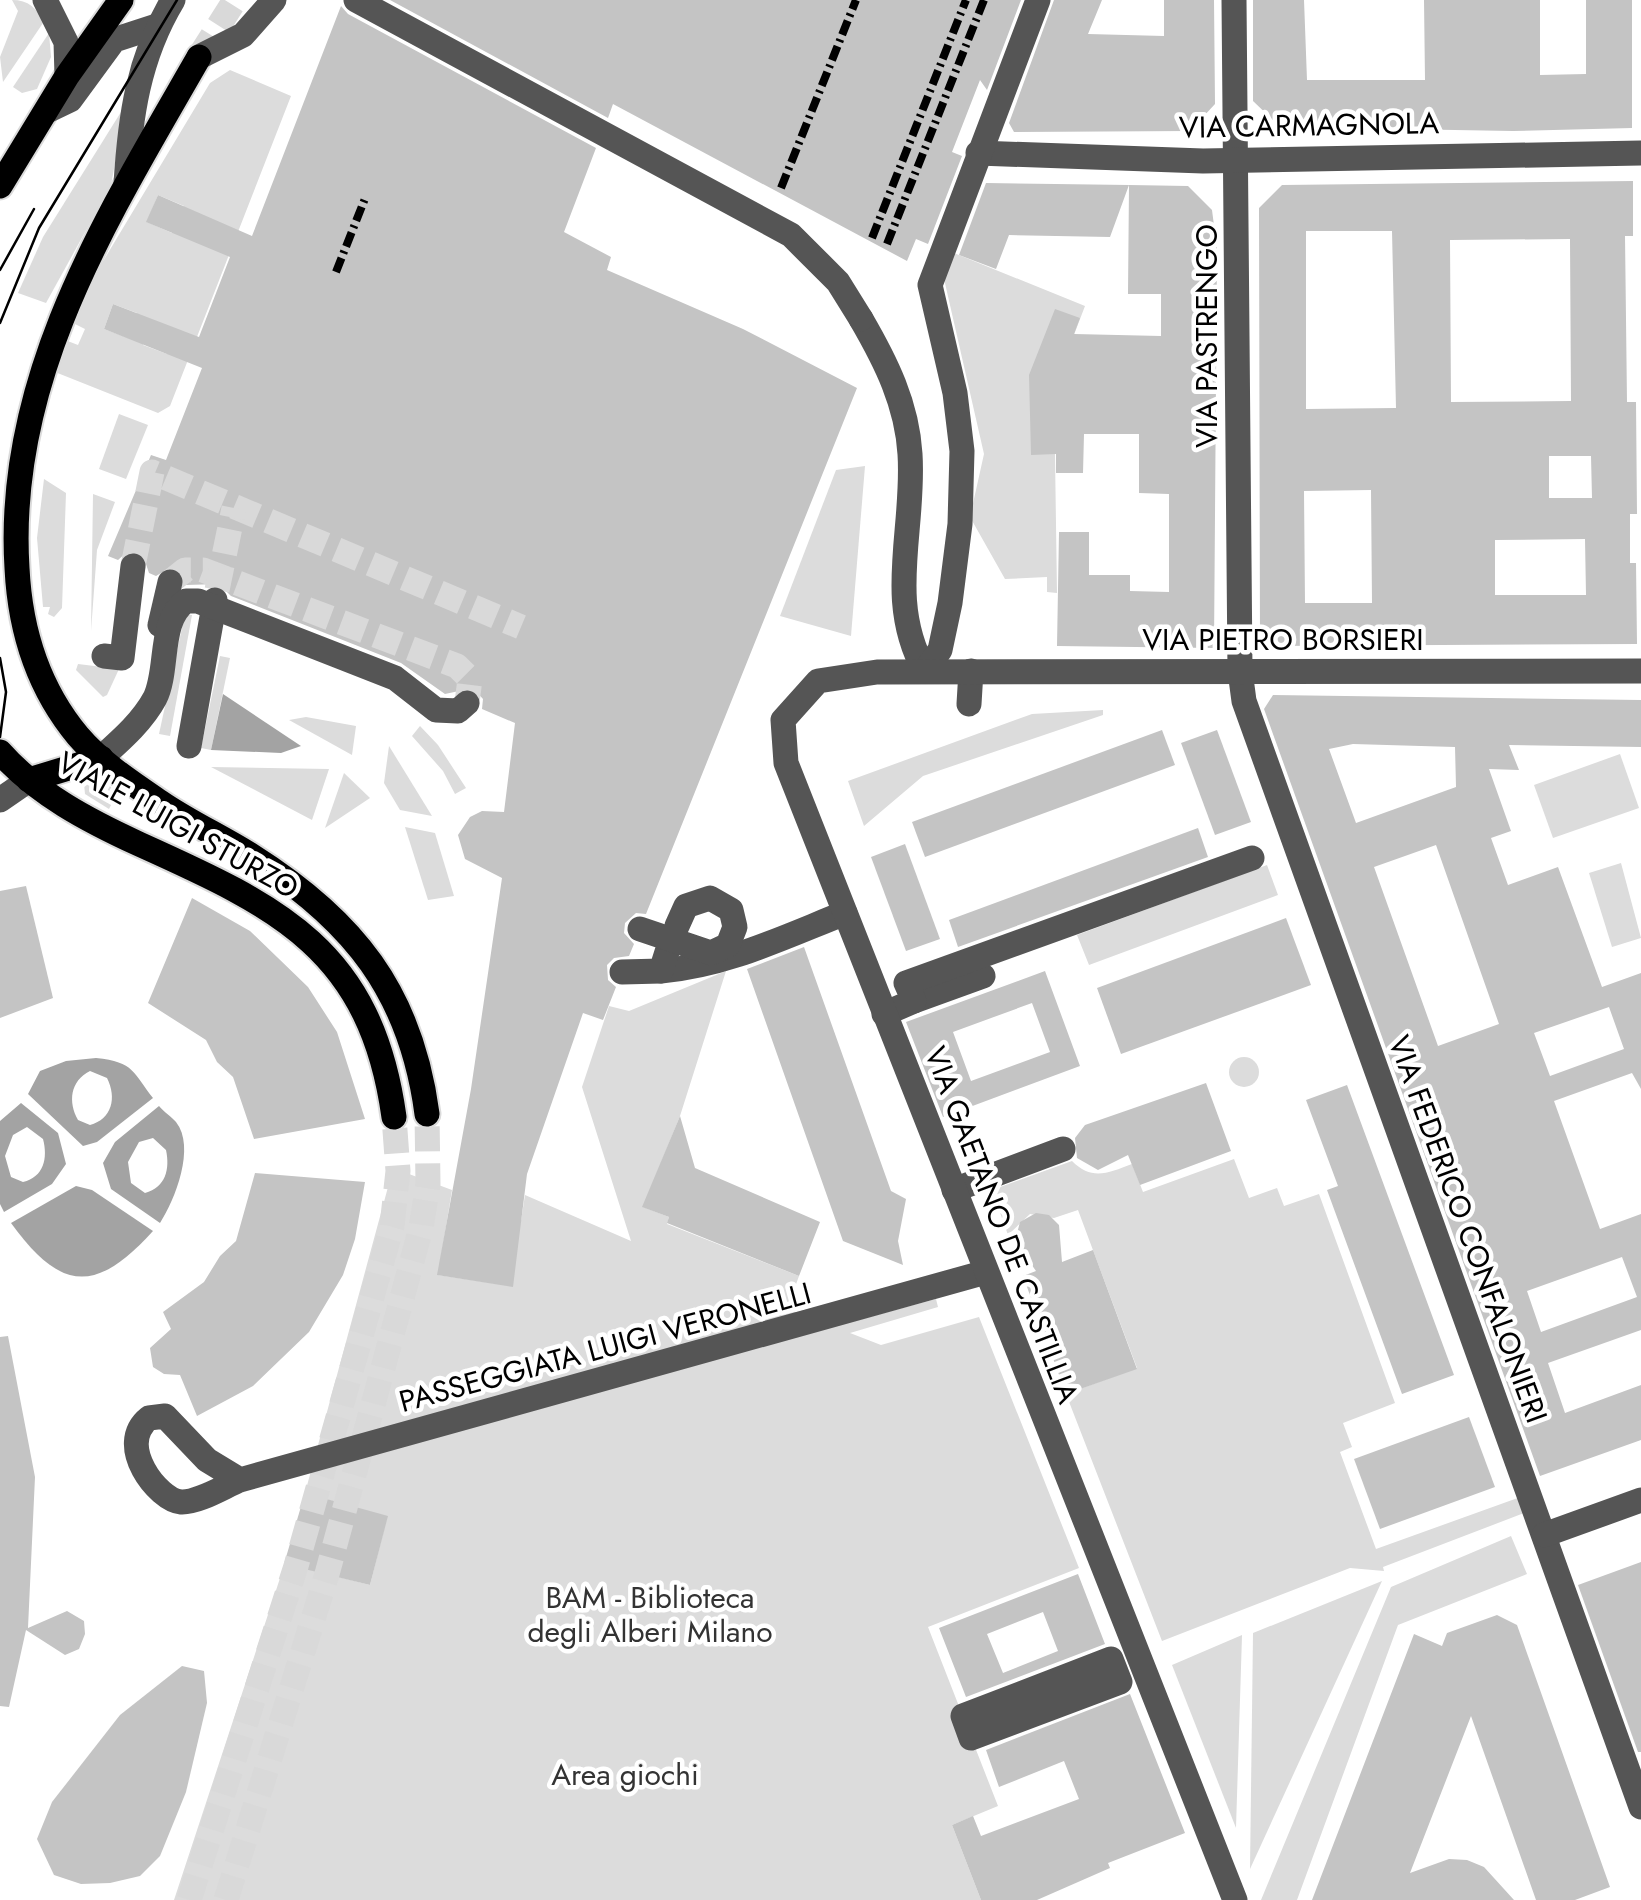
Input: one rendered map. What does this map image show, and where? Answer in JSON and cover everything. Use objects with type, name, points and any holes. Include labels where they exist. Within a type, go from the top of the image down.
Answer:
[{"type":"main road","points":[[0,186],[121,0]]},
{"type":"main road","name":"VIALE LUIGI STURZO","points":[[199,57],[74,284],[45,358],[25,436],[16,506],[19,599],[28,640],[49,693],[94,752],[162,804],[302,889],[345,928],[396,1004],[416,1054],[428,1114]]},
{"type":"main road","name":"VIALE LUIGI STURZO","points":[[0,752],[29,780],[90,820],[255,898],[300,930],[347,985],[373,1033],[394,1118]]},
{"type":"main road","points":[[29,780],[94,752]]},
{"type":"street","points":[[45,0],[66,42],[68,76]]},
{"type":"street","name":"VIALE LUIGI STURZO","points":[[126,184],[135,94],[157,26],[173,0]]},
{"type":"street","points":[[199,57],[243,35],[274,0]]},
{"type":"street","points":[[356,0],[792,235],[838,282],[894,380],[905,420],[910,496],[902,602],[909,643],[925,671],[940,650],[950,603],[961,488],[955,393],[930,285],[1038,0]]},
{"type":"street","name":"VIA PASTRENGO","points":[[1234,0],[1240,671]]},
{"type":"street","points":[[46,111],[70,100],[114,40],[157,26]]},
{"type":"street","name":"VIA CARMAGNOLA","points":[[978,153],[1235,158],[1641,153]]},
{"type":"street","points":[[104,656],[122,658],[133,566]]},
{"type":"street","points":[[94,752],[130,715],[145,693],[170,582]]},
{"type":"street","points":[[94,752],[138,722],[155,698],[176,608],[192,600],[215,604],[396,678],[436,710],[458,712],[468,703]]},
{"type":"street","points":[[189,746],[215,604]]},
{"type":"street","name":"VIA PIETRO BORSIERI","points":[[925,671],[1641,671]]},
{"type":"street","name":"VIA GAETANO DE CASTILLIA","points":[[925,671],[839,675],[818,680],[782,720],[786,763],[1235,1900]]},
{"type":"street","name":"VIA FEDERICO CONFALONIERI","points":[[1240,671],[1244,701],[1641,1807]]},
{"type":"street","points":[[969,704],[972,672]]},
{"type":"street","points":[[0,800],[29,780]]},
{"type":"street","points":[[914,1001],[906,983],[1252,858]]},
{"type":"street","points":[[640,929],[711,954],[728,945],[735,927],[731,910],[710,898],[686,906],[676,926]]},
{"type":"street","points":[[622,972],[664,961],[703,967],[845,912]]},
{"type":"street","points":[[884,1014],[983,976]]},
{"type":"street","points":[[954,1190],[1064,1149]]},
{"type":"street","name":"PASSEGGIATA LUIGI VERONELLI","points":[[240,1480],[986,1272]]},
{"type":"street","points":[[1544,1535],[1641,1500]]},
{"type":"street","points":[[1111,1659],[1120,1682],[971,1738],[962,1716],[1111,1659]]},
{"type":"green space","points":[[12,0],[32,6],[43,23],[3,82],[0,57],[18,11]]},
{"type":"green space","points":[[49,33],[51,57],[37,89],[22,93],[13,87]]},
{"type":"green space","points":[[230,70],[291,96],[170,406],[158,413],[55,372],[65,340],[78,345],[85,329],[71,322],[99,268],[210,83]],"holes":[[[158,195],[184,206],[172,233],[147,222]],[[113,304],[137,313],[128,338],[104,329]],[[152,320],[176,329],[167,354],[143,345]]]},
{"type":"green space","points":[[126,104],[111,185],[46,303],[18,293],[43,237]]},
{"type":"green space","points":[[949,251],[1085,306],[1054,387],[1057,593],[1047,592],[1047,577],[1005,579],[970,517],[984,454],[942,270]]},
{"type":"green space","points":[[119,414],[148,425],[126,479],[99,469]]},
{"type":"green space","points":[[865,466],[851,636],[780,616],[836,470]]},
{"type":"green space","points":[[44,479],[66,493],[62,608],[54,617],[48,614],[50,607],[43,607],[37,538]]},
{"type":"green space","points":[[93,494],[115,502],[97,550],[91,631]]},
{"type":"green space","points":[[185,614],[192,615],[170,736],[159,734]]},
{"type":"green space","points":[[220,656],[230,658],[211,750],[201,748]]},
{"type":"green space","points":[[78,664],[119,669],[107,695],[103,697],[76,670]]},
{"type":"green space","points":[[1103,710],[1103,715],[923,776],[864,826],[848,781],[1032,714]]},
{"type":"green space","points":[[306,717],[356,726],[352,755],[289,720]]},
{"type":"green space","points":[[420,726],[438,745],[466,788],[455,794],[443,771],[412,736]]},
{"type":"green space","points":[[389,746],[432,816],[400,810],[384,783]]},
{"type":"green space","points":[[1620,754],[1639,808],[1553,838],[1534,785]]},
{"type":"green space","points":[[211,767],[329,769],[312,820]]},
{"type":"green space","points":[[91,773],[118,792],[109,809],[85,794],[84,784]]},
{"type":"green space","points":[[344,773],[370,798],[325,828]]},
{"type":"green space","points":[[405,827],[435,833],[454,896],[428,900]]},
{"type":"green space","points":[[1621,863],[1641,938],[1612,947],[1589,873]]},
{"type":"green space","points":[[1267,865],[1278,895],[1089,965],[1077,935]]},
{"type":"green space","name":"BAM - Biblioteca degli Alberi Milano","points":[[726,971],[680,1116],[643,1207],[669,1217],[667,1224],[799,1276],[787,1309],[836,1326],[936,1299],[938,1307],[850,1333],[881,1345],[979,1317],[1079,1568],[928,1627],[998,1806],[952,1825],[981,1900],[174,1900],[285,1563],[370,1585],[387,1517],[305,1493],[391,1176],[407,1180],[409,1174],[452,1190],[438,1275],[498,1284],[521,1221],[525,1195],[631,1241],[582,1087],[609,1006],[629,1011]]},
{"type":"green space","points":[[1244,1057],[1255,1061],[1259,1072],[1255,1083],[1244,1087],[1233,1083],[1229,1072],[1233,1061]]},
{"type":"green space","points":[[1234,1159],[1249,1198],[1277,1188],[1284,1206],[1319,1194],[1395,1403],[1343,1423],[1352,1447],[1340,1452],[1376,1549],[1526,1495],[1532,1510],[1383,1567],[1384,1571],[1350,1568],[1162,1641],[1066,1394],[1137,1368],[1078,1210],[1054,1218],[1030,1214],[1008,1235],[992,1190],[1072,1161],[1093,1173],[1132,1164],[1143,1192]]},
{"type":"green space","points":[[1511,1536],[1527,1574],[1398,1625],[1297,1900],[1261,1900],[1391,1587]]},
{"type":"green space","points":[[1382,1581],[1250,1869],[1253,1633]]},
{"type":"green space","points":[[1242,1635],[1236,1828],[1172,1665]]},
{"type":"shaded area","points":[[223,694],[301,746],[281,753],[211,750]]},
{"type":"shaded area","points":[[96,1058],[119,1062],[132,1070],[153,1098],[97,1142],[83,1146],[28,1094],[40,1071],[66,1061]],"holes":[[[90,1071],[107,1078],[112,1100],[108,1113],[90,1125],[78,1120],[72,1099],[78,1080]]]},
{"type":"shaded area","points":[[21,1103],[58,1133],[66,1164],[52,1184],[4,1212],[0,1204],[0,1121]],"holes":[[[27,1127],[43,1139],[44,1160],[36,1176],[23,1182],[11,1177],[5,1156],[13,1135]]]},
{"type":"shaded area","points":[[159,1106],[176,1122],[182,1133],[184,1159],[177,1188],[160,1223],[111,1189],[103,1163],[115,1142]],"holes":[[[153,1138],[166,1150],[167,1170],[158,1186],[145,1193],[131,1183],[128,1162],[139,1142]]]},
{"type":"shaded area","points":[[76,1186],[92,1190],[153,1231],[133,1252],[96,1274],[79,1276],[46,1262],[11,1223]]},
{"type":"building","points":[[390,0],[1021,0],[987,90],[980,80],[952,152],[962,156],[928,244],[916,239],[907,261],[613,104],[608,118]]},
{"type":"building","points":[[1054,0],[1102,0],[1088,34],[1164,36],[1164,0],[1214,0],[1215,104],[1190,131],[1014,132],[1009,123]]},
{"type":"building","points":[[1253,0],[1304,0],[1307,80],[1425,80],[1424,0],[1540,0],[1540,75],[1586,74],[1586,0],[1632,0],[1632,128],[1513,131],[1280,127],[1253,101]]},
{"type":"building","points":[[341,6],[348,14],[596,148],[564,232],[611,257],[607,270],[743,329],[857,388],[646,914],[636,913],[625,923],[624,933],[634,944],[629,956],[614,958],[607,965],[608,980],[616,987],[603,1020],[583,1013],[527,1174],[513,1287],[437,1275],[471,1089],[502,878],[465,859],[458,835],[470,817],[482,811],[504,812],[515,723],[482,709],[483,699],[473,688],[445,694],[401,663],[231,596],[219,584],[186,585],[182,571],[173,566],[156,576],[149,573],[142,552],[128,551],[118,560],[108,556],[151,455],[166,460],[202,368],[104,329],[113,304],[199,337],[230,257],[146,222],[158,195],[252,236]]},
{"type":"building","points":[[1633,181],[1633,236],[1625,236],[1627,402],[1636,402],[1637,514],[1630,514],[1630,563],[1636,563],[1637,644],[1260,646],[1259,208],[1282,185]],"holes":[[[1306,231],[1392,231],[1396,408],[1306,409]],[[1570,239],[1571,401],[1451,402],[1450,240]],[[1549,456],[1591,456],[1592,498],[1549,498]],[[1371,490],[1372,603],[1305,603],[1304,491]],[[1585,539],[1586,595],[1495,595],[1495,540]]]},
{"type":"building","points":[[986,183],[1129,185],[1110,237],[1009,235],[996,269],[959,255]]},
{"type":"building","points":[[1129,185],[1188,186],[1212,210],[1217,249],[1214,648],[1057,646],[1059,532],[1089,532],[1089,575],[1130,575],[1130,591],[1169,592],[1169,494],[1139,493],[1139,434],[1084,434],[1083,473],[1056,473],[1056,454],[1031,455],[1029,375],[1055,309],[1080,318],[1074,334],[1161,336],[1161,294],[1128,294]]},
{"type":"building","points":[[1273,695],[1641,700],[1641,747],[1509,745],[1519,770],[1489,769],[1511,831],[1491,838],[1508,885],[1558,867],[1602,987],[1641,973],[1641,1089],[1632,1073],[1554,1101],[1600,1229],[1641,1214],[1641,1330],[1548,1363],[1565,1413],[1641,1385],[1641,1440],[1540,1476],[1264,709]],"holes":[[[1353,744],[1455,747],[1456,787],[1356,823],[1329,749]],[[1436,845],[1499,1024],[1438,1046],[1374,867]],[[1609,1007],[1624,1049],[1550,1076],[1534,1033]],[[1622,1257],[1637,1297],[1541,1332],[1527,1291]]]},
{"type":"building","points":[[1162,730],[1175,765],[925,857],[912,822]]},
{"type":"building","points":[[1217,730],[1251,822],[1215,835],[1181,743]]},
{"type":"building","points":[[1198,828],[1208,857],[958,947],[949,920]]},
{"type":"building","points":[[905,844],[940,939],[906,951],[871,857]]},
{"type":"building","points":[[26,886],[53,998],[0,1018],[0,891]]},
{"type":"building","points":[[192,898],[250,931],[308,987],[337,1032],[365,1119],[254,1139],[233,1077],[217,1062],[206,1040],[148,1003]]},
{"type":"building","points":[[1286,918],[1311,985],[1121,1054],[1097,988]]},
{"type":"building","points":[[804,947],[891,1191],[906,1199],[898,1241],[903,1265],[843,1241],[747,969]]},
{"type":"building","points":[[1045,971],[1080,1066],[943,1117],[906,1022]],"holes":[[[1032,1003],[1050,1052],[971,1081],[953,1032]]]},
{"type":"building","points":[[1206,1083],[1231,1151],[1140,1185],[1128,1155],[1098,1170],[1077,1158],[1075,1138],[1085,1125]]},
{"type":"building","points":[[1347,1085],[1454,1375],[1402,1394],[1327,1190],[1338,1186],[1306,1100]]},
{"type":"building","points":[[680,1116],[695,1168],[820,1222],[799,1276],[667,1223],[669,1217],[642,1207]]},
{"type":"building","points":[[255,1173],[365,1182],[355,1239],[343,1275],[309,1332],[253,1386],[197,1416],[180,1375],[164,1374],[153,1367],[150,1348],[171,1329],[163,1312],[204,1282],[220,1256],[236,1241]]},
{"type":"building","points":[[1036,1213],[1049,1215],[1059,1225],[1062,1262],[1093,1250],[1137,1369],[1066,1394],[1023,1276],[1036,1271],[1015,1241],[1020,1222]]},
{"type":"building","points":[[8,1336],[35,1477],[28,1628],[67,1611],[84,1621],[85,1634],[79,1649],[65,1655],[26,1630],[9,1707],[0,1706],[0,1337]]},
{"type":"building","points":[[1469,1417],[1495,1487],[1380,1529],[1354,1459]]},
{"type":"building","points":[[305,1493],[388,1516],[370,1585],[284,1564]]},
{"type":"building","points":[[1641,1562],[1641,1752],[1638,1752],[1578,1585]]},
{"type":"building","points":[[1078,1574],[1105,1644],[966,1697],[939,1628]],"holes":[[[1043,1612],[1058,1651],[1003,1673],[987,1634]]]},
{"type":"building","points":[[1497,1615],[1517,1625],[1610,1887],[1575,1900],[1536,1900],[1471,1716],[1410,1873],[1449,1859],[1467,1860],[1484,1867],[1514,1900],[1312,1900],[1414,1634],[1442,1646],[1447,1633]]},
{"type":"building","points":[[182,1666],[204,1671],[207,1703],[186,1792],[160,1856],[140,1876],[110,1883],[81,1884],[54,1875],[37,1839],[52,1802],[120,1715]]},
{"type":"building","points":[[1130,1694],[1185,1833],[1108,1863],[1110,1868],[1037,1900],[981,1900],[952,1825],[973,1816],[981,1836],[1079,1799],[1064,1761],[999,1787],[986,1750]]},
{"type":"tunnel","points":[[199,57],[235,0]]},
{"type":"tunnel","points":[[133,566],[152,472],[521,627]]},
{"type":"tunnel","points":[[217,590],[234,508]]},
{"type":"tunnel","points":[[170,582],[185,570],[203,570],[457,666],[470,679],[467,703]]},
{"type":"tunnel","points":[[226,1900],[327,1574],[421,1228],[428,1184],[427,1114]]},
{"type":"tunnel","points":[[189,1900],[296,1566],[392,1226],[398,1171],[394,1117]]},
{"type":"tram line","points":[[0,323],[39,228],[177,0]]},
{"type":"tram line","points":[[0,270],[34,209]]},
{"type":"tram line","points":[[0,658],[6,692],[0,737]]},
{"type":"railway","points":[[781,188],[856,0]]},
{"type":"railway","points":[[872,238],[966,0]]},
{"type":"railway","points":[[887,244],[984,0]]},
{"type":"railway","points":[[336,272],[366,196]]},
{"type":"park label","name":"Area giochi","points":[[625,1774]]}]
